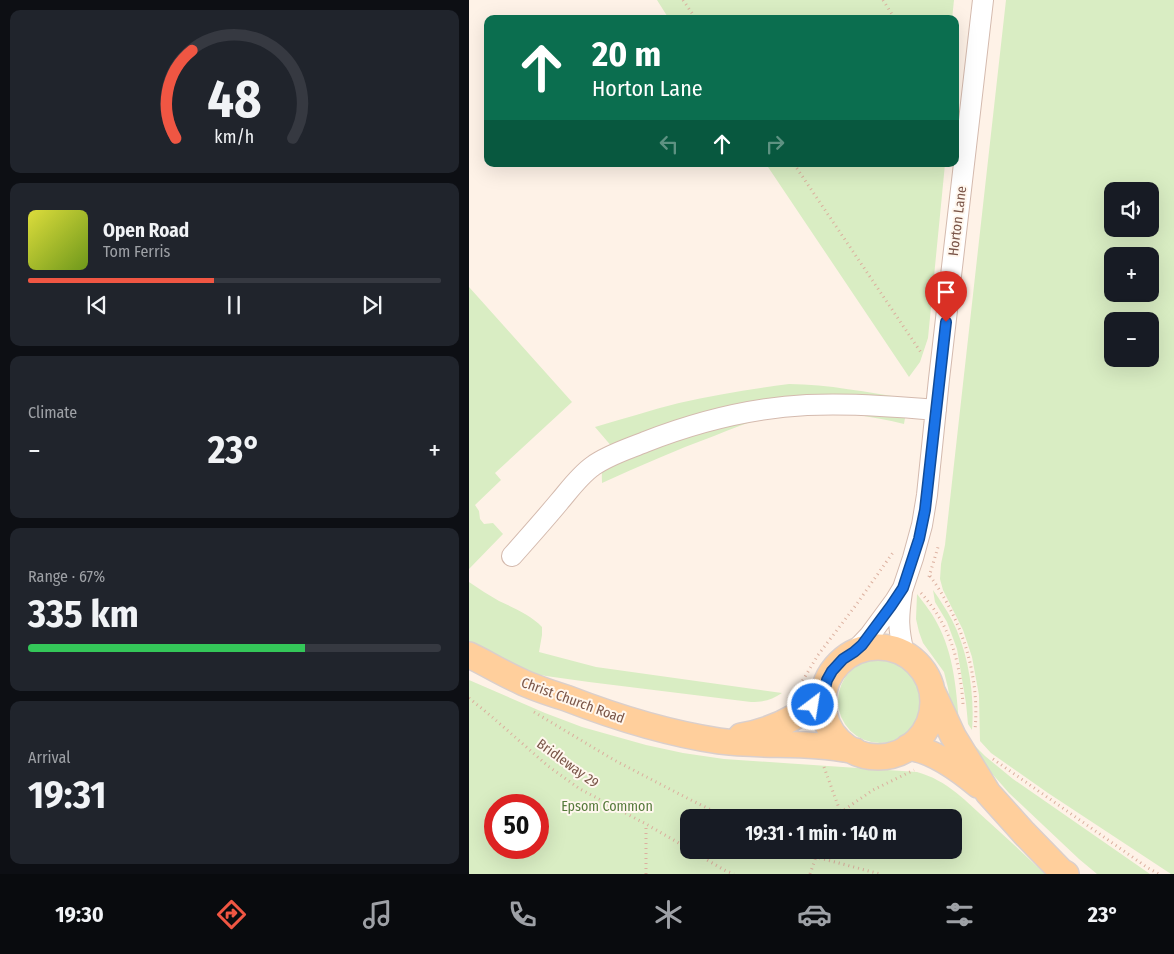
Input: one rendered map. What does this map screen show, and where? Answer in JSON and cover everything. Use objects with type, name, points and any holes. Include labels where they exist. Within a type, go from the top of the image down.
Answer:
[{"type":"main road","points":[[931,689],[932,706],[928,722],[921,735],[908,747],[897,753],[870,756],[855,751],[841,743],[831,731],[825,716],[823,697],[827,680],[843,659],[854,652],[878,647],[892,649],[904,654],[921,668],[927,678],[953,736],[988,793]]},
{"type":"main road","name":"Christ Church Road","points":[[469,655],[520,681],[601,712],[681,734],[721,741],[829,746],[855,751]]},
{"type":"main road","name":"Christ Church Road","points":[[681,734],[726,737],[761,732],[805,711],[823,697]]},
{"type":"main road","points":[[908,747],[919,749],[939,758],[988,793],[1024,833],[1066,874]]},
{"type":"street","name":"Horton Lane","points":[[904,654],[898,621],[903,588],[919,539],[925,510],[983,0]]},
{"type":"street","points":[[512,556],[580,477],[595,464],[662,435],[717,418],[806,405],[855,405],[936,410]]},
{"type":"street","name":"Horton Lane","points":[[854,652],[870,635],[903,588]]},
{"type":"path","points":[[683,0],[693,15]]},
{"type":"path","points":[[883,0],[892,15]]},
{"type":"path","points":[[796,167],[939,379]]},
{"type":"path","points":[[797,691],[819,655],[897,546],[905,540],[919,539]]},
{"type":"path","points":[[930,576],[937,585],[953,616],[966,647],[975,695],[976,722],[973,735]]},
{"type":"path","name":"Bridleway 29","points":[[469,698],[548,766],[580,789],[680,844]]},
{"type":"path","points":[[528,708],[614,760],[709,809]]},
{"type":"path","points":[[989,755],[1159,874]]},
{"type":"path","points":[[646,824],[646,874]]},
{"type":"path","name":"Bridleway 29","points":[[705,859],[734,874]]},
{"type":"path","points":[[810,874],[816,859]]},
{"type":"path","points":[[825,859],[881,874]]},
{"type":"green space","points":[[657,0],[954,0],[952,15],[666,15]]},
{"type":"green space","points":[[1006,0],[1174,0],[1174,874],[1171,874],[1048,793],[991,753],[980,741],[979,695],[972,657],[963,630],[943,590],[940,579]]},
{"type":"green space","points":[[768,167],[945,167],[928,338],[920,362],[909,377]]},
{"type":"green space","points":[[469,287],[572,402],[495,473],[501,480],[475,505],[484,524],[493,523],[503,534],[469,569]]},
{"type":"green space","points":[[789,384],[833,387],[907,398],[827,401],[613,448],[595,427],[679,403]]},
{"type":"green space","points":[[809,408],[906,412],[904,424],[838,413],[798,412],[776,415],[745,424],[700,441],[602,483],[602,471],[613,459],[673,436],[737,418]]},
{"type":"green space","points":[[469,582],[499,601],[528,615],[542,627],[539,652],[596,667],[782,693],[767,700],[751,702],[524,672],[469,650]]},
{"type":"green space","points":[[933,590],[958,632],[966,659],[971,688],[972,730],[968,724],[957,649],[947,622],[935,602]]},
{"type":"green space","points":[[917,594],[935,619],[951,659],[959,723],[951,707],[944,672],[923,643],[919,632],[916,619]]},
{"type":"green space","points":[[880,659],[896,662],[910,671],[919,685],[922,701],[919,717],[910,731],[896,740],[880,743],[864,740],[850,731],[841,717],[838,701],[841,685],[850,671],[864,662]]},
{"type":"green space","name":"Epsom Common","points":[[469,680],[582,727],[683,753],[724,759],[917,772],[938,780],[947,786],[1045,874],[469,874]]},
{"type":"green space","points":[[969,740],[1013,779],[1150,874],[1097,874],[1009,793],[988,769]]},
{"type":"route","points":[[813,705],[823,697],[824,688],[832,671],[846,656],[862,645],[891,606],[903,588],[910,568],[925,510],[946,322]]}]
